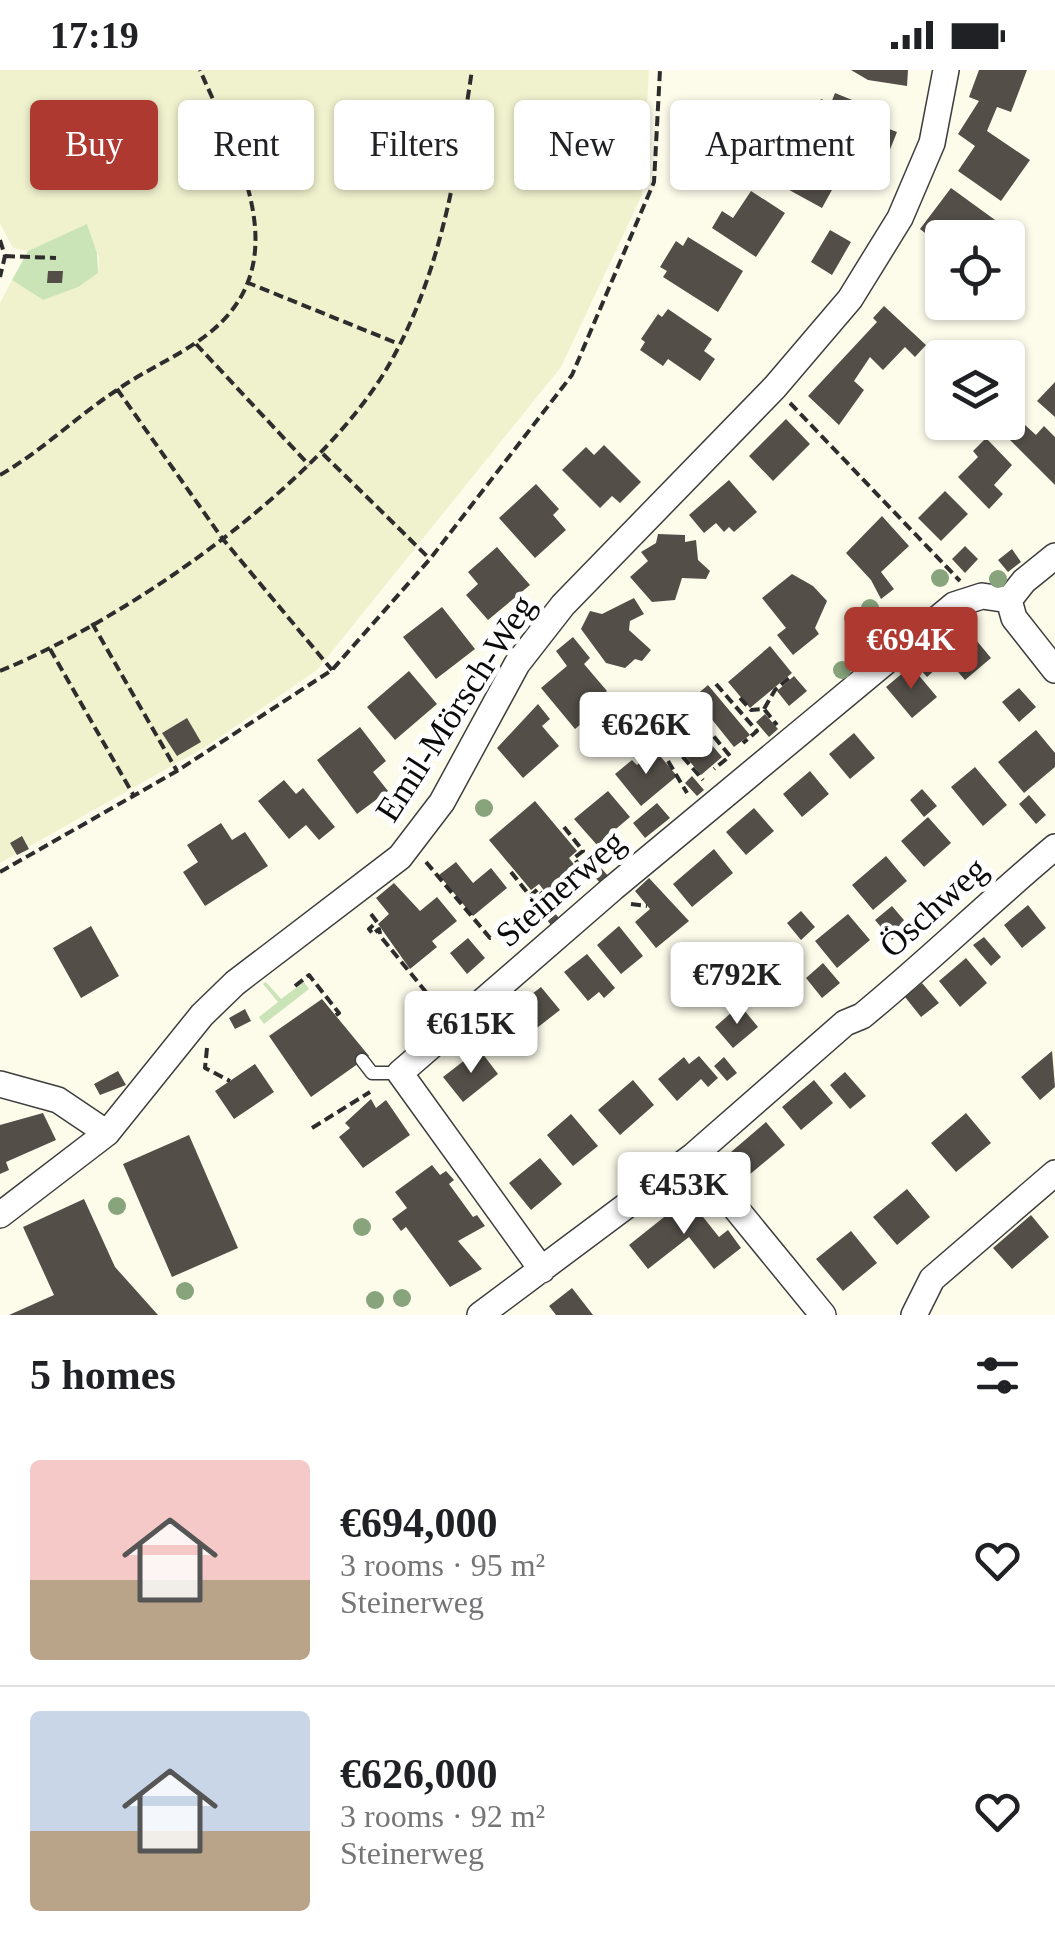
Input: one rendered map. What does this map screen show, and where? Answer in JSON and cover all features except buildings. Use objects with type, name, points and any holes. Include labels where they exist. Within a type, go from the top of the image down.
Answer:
[{"type":"street","name":"Emil-Mörsch-Weg","points":[[0,1216],[107,1133],[202,1015],[234,983],[400,857],[446,797],[518,664],[562,605],[776,387],[850,300],[900,218],[932,143],[946,70]]},
{"type":"street","points":[[1008,600],[1055,556]]},
{"type":"street","points":[[968,598],[1008,600]]},
{"type":"street","name":"Steinerweg","points":[[400,1073],[905,643],[968,598]]},
{"type":"street","points":[[1008,600],[1014,618],[1055,670]]},
{"type":"street","name":"Öschweg","points":[[480,1315],[516,1306],[542,1270],[694,1156],[846,1023],[862,1016],[963,932],[978,911],[1055,847]]},
{"type":"street","points":[[400,1073],[542,1270]]},
{"type":"street","points":[[0,1084],[58,1100],[107,1133]]},
{"type":"street","points":[[694,1156],[822,1315]]},
{"type":"street","points":[[914,1315],[932,1278],[1055,1173]]},
{"type":"lane","points":[[362,1060],[372,1073],[400,1073]]},
{"type":"path","points":[[0,475],[118,389],[195,343],[230,311],[246,282],[258,230],[250,185],[200,70]]},
{"type":"path","points":[[0,671],[50,649],[222,538],[322,453],[390,362],[428,274],[454,189],[472,70]]},
{"type":"path","points":[[0,872],[177,771],[332,670],[430,559],[572,375],[654,182],[660,70]]},
{"type":"path","points":[[0,240],[5,256],[0,277]]},
{"type":"path","points":[[5,256],[56,258]]},
{"type":"path","points":[[246,282],[398,344]]},
{"type":"path","points":[[195,343],[309,465]]},
{"type":"path","points":[[776,387],[963,584],[968,598]]},
{"type":"path","points":[[118,389],[222,538],[332,670]]},
{"type":"path","points":[[322,453],[430,559]]},
{"type":"path","points":[[92,623],[177,771]]},
{"type":"path","points":[[50,649],[134,796]]},
{"type":"path","points":[[764,709],[775,690],[790,677]]},
{"type":"path","points":[[716,684],[757,731],[743,743]]},
{"type":"path","points":[[740,698],[750,710],[764,709]]},
{"type":"path","points":[[685,702],[730,756],[714,769]]},
{"type":"path","points":[[764,709],[778,726]]},
{"type":"path","points":[[663,734],[719,799]]},
{"type":"path","points":[[668,761],[692,800]]},
{"type":"path","points":[[564,828],[583,851],[574,858],[580,866],[570,874]]},
{"type":"path","points":[[432,852],[425,863],[490,938],[502,935],[518,955]]},
{"type":"path","points":[[512,872],[530,896],[538,889],[544,896],[554,888]]},
{"type":"path","points":[[627,904],[647,906]]},
{"type":"path","points":[[371,914],[378,922],[369,929],[373,934],[380,929],[381,937],[435,1003],[440,998]]},
{"type":"path","points":[[294,986],[308,975],[339,1013],[334,1017]]},
{"type":"path","points":[[208,1042],[205,1068],[230,1081]]},
{"type":"path","points":[[312,1128],[400,1073]]},
{"type":"green space","points":[[0,70],[649,70],[647,100],[514,100],[514,190],[642,190],[642,195],[561,367],[317,670],[207,746],[0,863],[0,303],[12,280],[43,300],[98,273],[99,257],[86,225],[28,251],[13,248],[0,223]]},
{"type":"green space","points":[[87,224],[97,253],[98,273],[78,287],[43,300],[12,280],[28,251]]},
{"type":"green space","points":[[266,982],[281,999],[304,982],[309,989],[264,1024],[259,1017],[278,1002],[263,984]]}]
